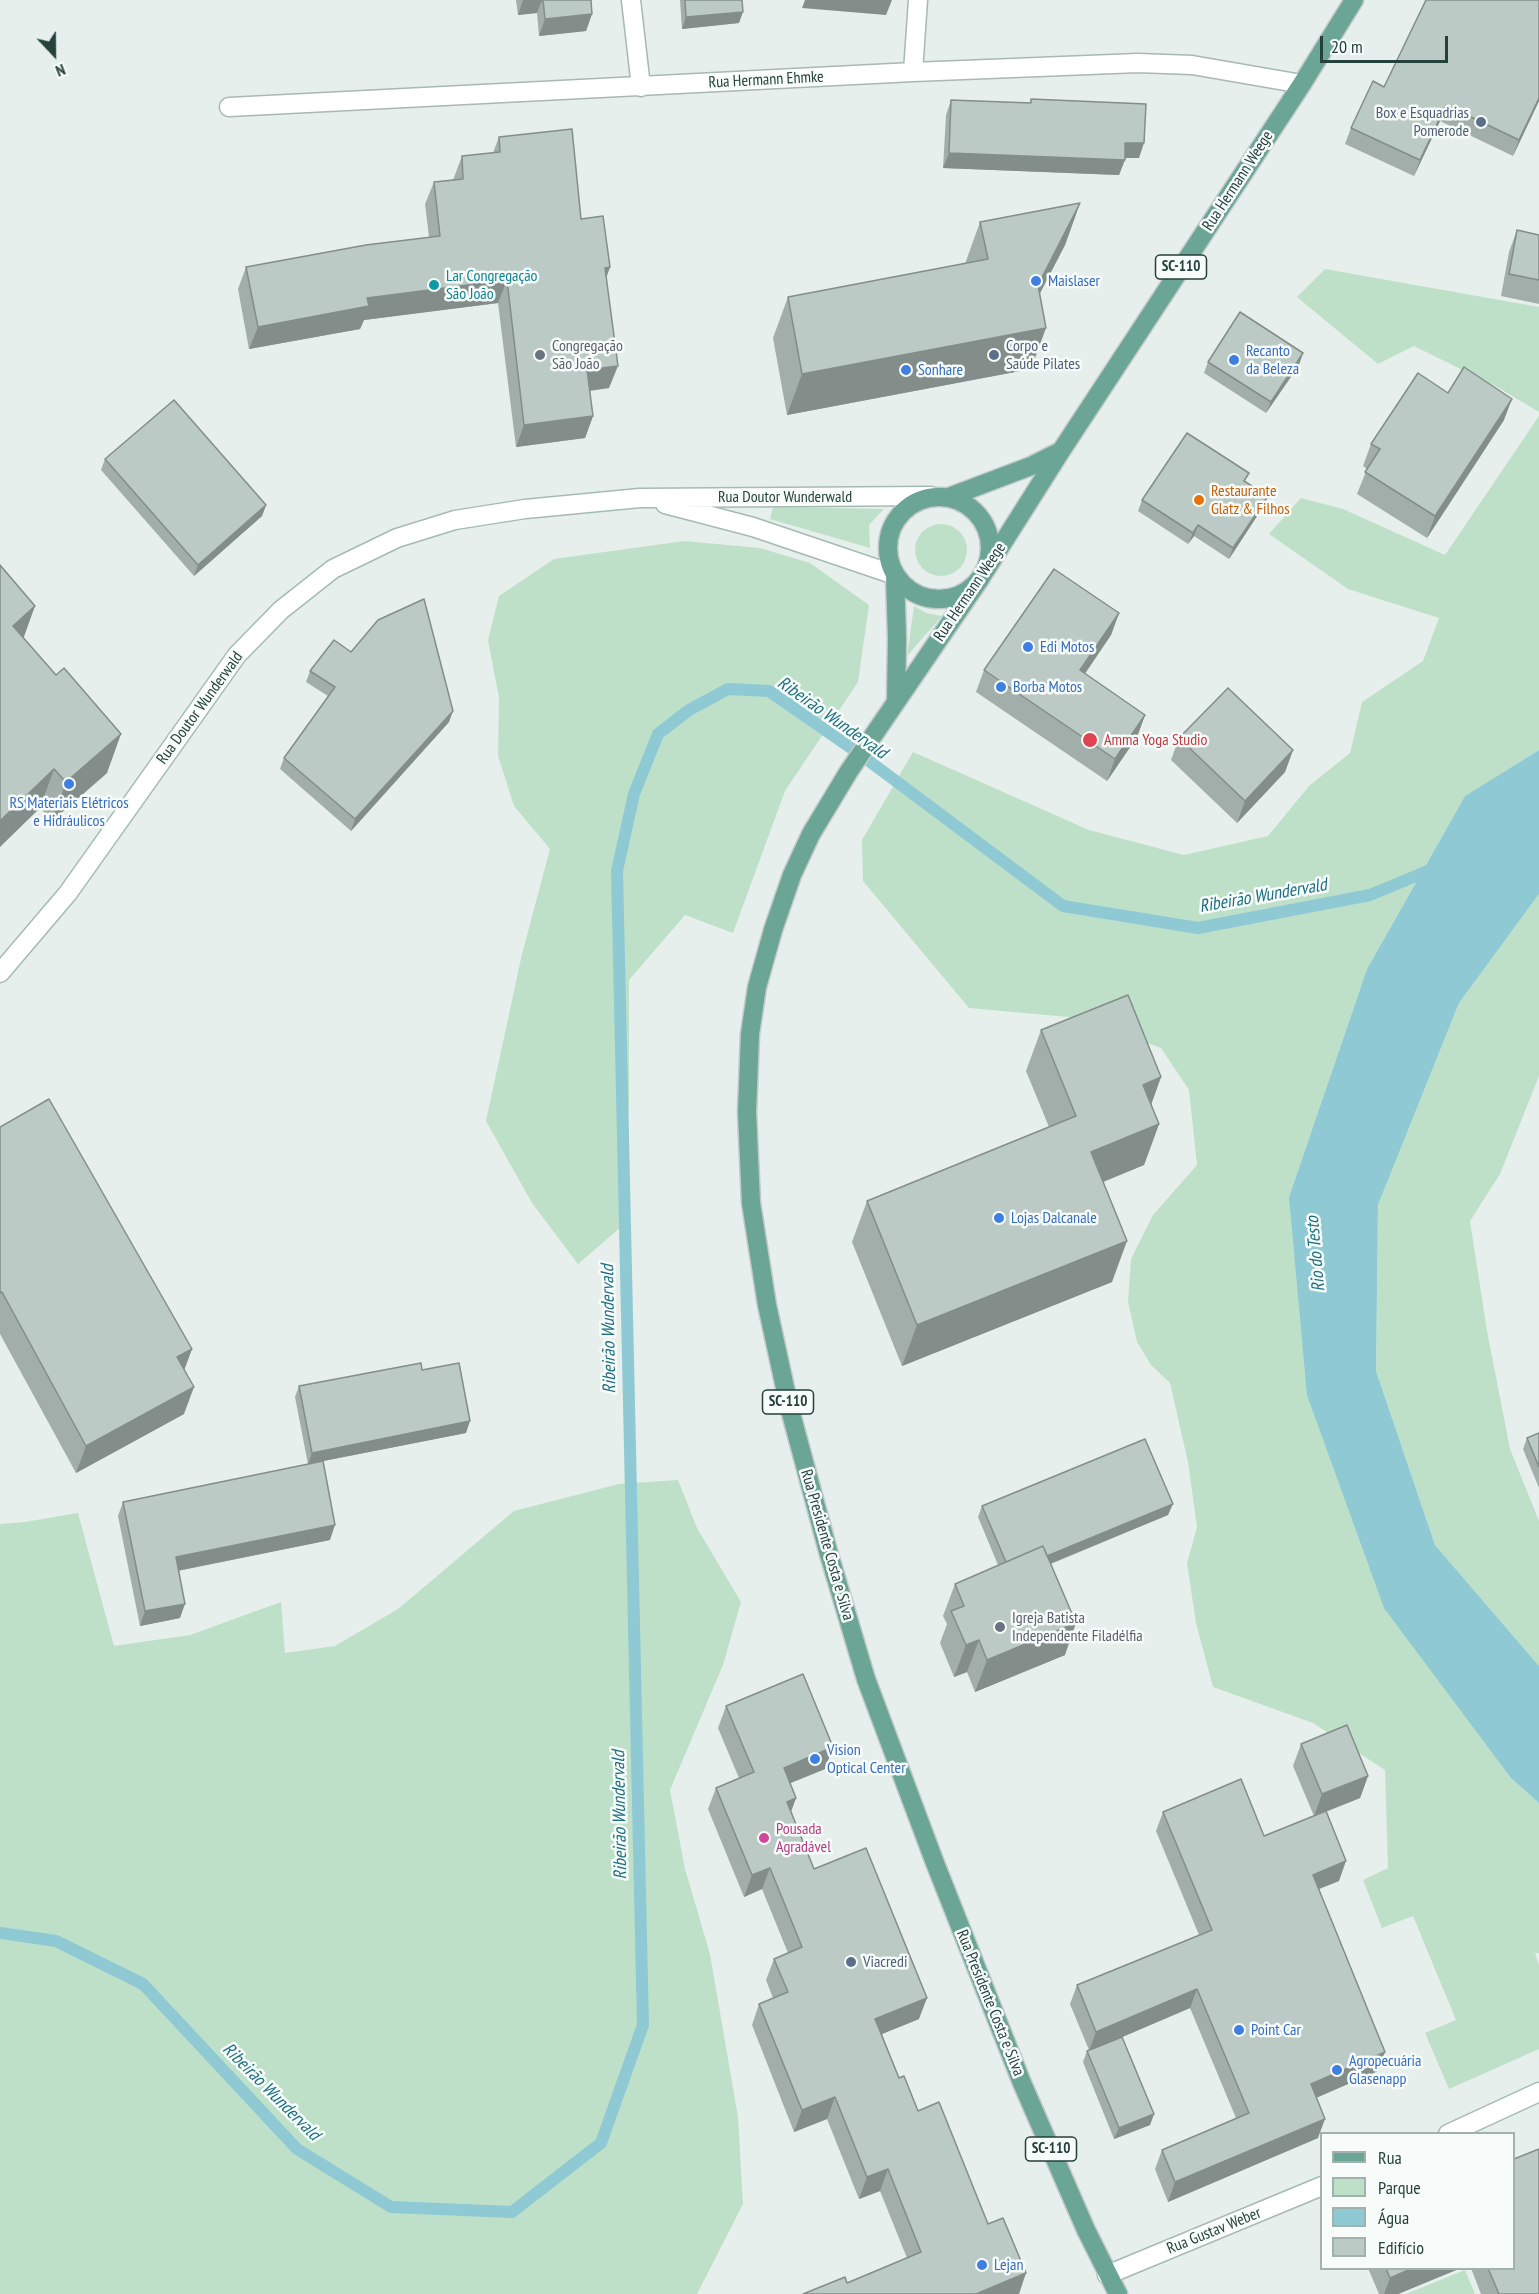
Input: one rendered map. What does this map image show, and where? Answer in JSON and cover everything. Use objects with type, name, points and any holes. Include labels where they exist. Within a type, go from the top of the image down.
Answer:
[{"type":"main road","name":"Rua Hermann Weege","points":[[849,771],[980,579],[1061,451],[1302,84],[1354,0]]},
{"type":"main road","points":[[940,497],[965,503],[978,515],[987,529],[990,546],[988,564],[980,579],[967,591],[952,597],[936,599],[920,596],[905,587],[895,575],[888,559],[888,542],[892,526],[902,512],[915,502],[940,497],[1031,466],[1061,451]]},
{"type":"main road","points":[[895,575],[896,701]]},
{"type":"main road","name":"Rua Presidente Costa e Silva","points":[[849,771],[811,834],[792,875],[757,987],[750,1034],[747,1112],[751,1203],[767,1305],[789,1406],[828,1551],[866,1679],[997,2022],[1065,2183],[1118,2294]]},
{"type":"street","points":[[631,0],[640,87]]},
{"type":"street","points":[[913,72],[918,0]]},
{"type":"street","name":"Rua Hermann Ehmke","points":[[229,107],[913,72],[1138,63],[1192,65],[1302,84]]},
{"type":"street","name":"Rua Doutor Wunderwald","points":[[0,973],[68,893],[237,655],[281,610],[333,569],[397,538],[455,520],[525,509],[640,498],[940,497]]},
{"type":"street","name":"Rua Doutor Wunderwald","points":[[640,498],[753,527],[895,575]]},
{"type":"street","points":[[1450,2132],[1539,2092]]},
{"type":"street","name":"Rua Gustav Weber","points":[[1107,2275],[1320,2187]]},
{"type":"green space","points":[[1325,269],[1539,307],[1539,412],[1497,387],[1414,346],[1378,364],[1297,297]]},
{"type":"green space","points":[[1539,416],[1539,750],[1465,796],[1367,969],[1289,1197],[1511,1778],[1539,1803],[1539,1953],[1535,1953],[1539,1965],[1539,2049],[1449,2089],[1425,2033],[1456,2020],[1413,1916],[1382,1928],[1363,1880],[1388,1868],[1385,1770],[1313,1723],[1213,1687],[1196,1623],[1187,1563],[1197,1527],[1188,1462],[1170,1383],[1151,1365],[1137,1342],[1128,1302],[1131,1259],[1153,1215],[1197,1165],[1189,1090],[1161,1048],[1079,1018],[969,1008],[863,881],[862,840],[913,752],[1089,830],[1184,855],[1268,836],[1309,786],[1350,753],[1362,702],[1423,661],[1439,618],[1348,589],[1269,534],[1301,498],[1343,509],[1445,555]]},
{"type":"green space","points":[[773,507],[884,509],[869,525],[870,548],[770,519]]},
{"type":"green space","points":[[941,524],[951,526],[959,532],[965,540],[967,550],[965,560],[959,568],[951,574],[941,576],[931,574],[923,568],[917,560],[915,550],[917,540],[923,532],[931,526]]},
{"type":"green space","points":[[684,541],[760,548],[810,563],[869,605],[858,682],[785,791],[733,933],[685,915],[629,980],[629,1103],[621,1227],[578,1264],[532,1203],[486,1121],[522,954],[550,849],[514,806],[498,756],[499,698],[488,640],[499,596],[554,559]]},
{"type":"green space","points":[[914,606],[926,613],[942,616],[907,656]]},
{"type":"green space","points":[[1539,894],[1539,1076],[1500,1174],[1470,1221],[1487,1331],[1510,1449],[1539,1521],[1539,1666],[1435,1545],[1376,1371],[1378,1205],[1459,1003]]},
{"type":"green space","points":[[678,1480],[697,1528],[741,1602],[723,1665],[670,1790],[685,1869],[710,1954],[738,2117],[743,2204],[697,2294],[0,2294],[0,1524],[78,1513],[114,1646],[190,1635],[281,1602],[285,1653],[335,1646],[398,1609],[514,1511],[619,1484]]},
{"type":"green space","points":[[1465,2270],[1475,2294],[1406,2294]]},
{"type":"water","name":"Rio do Testo","points":[[1539,750],[1539,894],[1459,1003],[1378,1205],[1376,1371],[1435,1545],[1539,1666],[1539,1803],[1511,1778],[1384,1608],[1307,1395],[1289,1197],[1367,969],[1465,796]]},
{"type":"building","points":[[543,0],[591,0],[592,14],[545,19]]},
{"type":"building","points":[[685,0],[742,0],[743,12],[686,17]]},
{"type":"building","points":[[1426,0],[1539,0],[1539,98],[1519,140],[1446,105],[1420,160],[1351,128],[1373,81],[1384,87]]},
{"type":"building","points":[[1031,99],[1146,104],[1144,143],[1125,143],[1125,160],[949,153],[951,100],[1031,103]]},
{"type":"building","points":[[572,129],[581,219],[603,216],[610,267],[605,268],[618,366],[587,370],[593,416],[524,425],[507,280],[367,298],[369,306],[258,327],[246,267],[366,245],[440,236],[434,182],[463,179],[462,156],[500,152],[499,137]]},
{"type":"building","points":[[1080,203],[1038,285],[1046,328],[802,374],[788,297],[988,259],[980,222]]},
{"type":"building","points":[[1517,230],[1539,235],[1539,280],[1509,274]]},
{"type":"building","points":[[1240,312],[1303,353],[1271,402],[1208,362]]},
{"type":"building","points":[[1464,367],[1512,399],[1435,516],[1365,472],[1380,449],[1371,444],[1418,373],[1448,393]]},
{"type":"building","points":[[174,400],[266,505],[198,565],[105,459]]},
{"type":"building","name":"Restaurante Glatz & Filhos","points":[[1187,433],[1249,473],[1244,481],[1268,496],[1233,548],[1198,525],[1193,533],[1142,500]]},
{"type":"building","points":[[0,565],[35,606],[13,626],[56,675],[64,668],[121,734],[66,782],[54,769],[0,821]]},
{"type":"building","points":[[1054,569],[1119,613],[1080,670],[1145,715],[1115,759],[984,670]]},
{"type":"building","points":[[424,599],[453,711],[355,819],[284,758],[335,687],[310,671],[334,640],[351,652],[378,620]]},
{"type":"building","points":[[1228,688],[1293,750],[1245,801],[1179,738]]},
{"type":"building","name":"Lojas Dalcanale","points":[[1128,995],[1161,1077],[1143,1085],[1159,1124],[1091,1152],[1127,1241],[917,1325],[867,1201],[1076,1116],[1041,1030]]},
{"type":"building","points":[[49,1099],[192,1349],[177,1357],[194,1387],[86,1446],[2,1292],[0,1293],[0,1127]]},
{"type":"building","points":[[421,1363],[422,1370],[459,1363],[470,1421],[312,1453],[299,1386]]},
{"type":"building","points":[[1539,1433],[1539,1467],[1527,1438]]},
{"type":"building","points":[[1145,1439],[1173,1504],[1047,1556],[1043,1546],[1006,1562],[982,1506]]},
{"type":"building","points":[[323,1461],[335,1525],[176,1557],[185,1604],[145,1611],[123,1502]]},
{"type":"building","points":[[1043,1546],[1076,1623],[987,1660],[979,1640],[966,1645],[951,1611],[964,1606],[955,1584]]},
{"type":"building","points":[[803,1674],[833,1747],[784,1768],[796,1798],[787,1802],[814,1869],[866,1848],[927,1998],[875,2019],[899,2078],[904,2076],[918,2111],[939,2102],[988,2224],[1003,2218],[1026,2273],[976,2294],[803,2294],[845,2277],[847,2283],[921,2252],[888,2169],[867,2177],[835,2097],[802,2110],[759,2004],[788,1992],[774,1959],[802,1947],[770,1868],[752,1875],[716,1788],[754,1772],[726,1706]]},
{"type":"building","points":[[1347,1725],[1368,1776],[1322,1794],[1301,1744]]},
{"type":"building","points":[[1241,1779],[1264,1836],[1326,1811],[1346,1861],[1313,1875],[1385,2052],[1311,2084],[1325,2119],[1175,2182],[1162,2150],[1249,2113],[1197,1989],[1096,2032],[1077,1985],[1212,1930],[1163,1812]]},
{"type":"building","points":[[1122,2037],[1154,2114],[1119,2128],[1087,2051]]},
{"type":"building","points":[[1539,2149],[1539,2294],[1499,2294],[1489,2270],[1515,2270],[1515,2159]]},
{"type":"building","points":[[1387,2270],[1408,2270],[1390,2278]]},
{"type":"waterway","name":"Ribeirão Wundervald","points":[[0,1933],[56,1941],[143,1984],[297,2149],[391,2207],[512,2212],[601,2143],[643,2025],[617,871],[634,794],[658,734],[689,710],[728,689],[769,691],[857,752],[1063,906],[1198,928],[1370,895],[1435,868]]},
{"type":"place","name":"Box e Esquadrias Pomerode","points":[[1481,122]]},
{"type":"place","name":"Maislaser","points":[[1036,281]]},
{"type":"place","name":"Lar Congregação São João","points":[[434,285]]},
{"type":"place","name":"Congregação São João","points":[[540,355]]},
{"type":"place","name":"Corpo e Saúde Pilates","points":[[994,355]]},
{"type":"place","name":"Recanto da Beleza","points":[[1234,360]]},
{"type":"place","name":"Sonhare","points":[[906,370]]},
{"type":"place","name":"Restaurante Glatz & Filhos","points":[[1199,500]]},
{"type":"place","name":"Edi Motos","points":[[1028,647]]},
{"type":"place","name":"Borba Motos","points":[[1001,687]]},
{"type":"place","name":"Amma Yoga Studio","points":[[1090,740]]},
{"type":"place","name":"RS Materiais Elétricos e Hidráulicos","points":[[69,784]]},
{"type":"place","name":"Lojas Dalcanale","points":[[999,1218]]},
{"type":"place","name":"Igreja Batista Independente Filadélfia","points":[[1000,1627]]},
{"type":"place","name":"Vision Optical Center","points":[[815,1759]]},
{"type":"place","name":"Pousada Agradável","points":[[764,1838]]},
{"type":"place","name":"Viacredi","points":[[851,1962]]},
{"type":"place","name":"Point Car","points":[[1239,2030]]},
{"type":"place","name":"Agropecuária Glasenapp","points":[[1337,2070]]},
{"type":"place","name":"Lejan","points":[[982,2265]]}]
